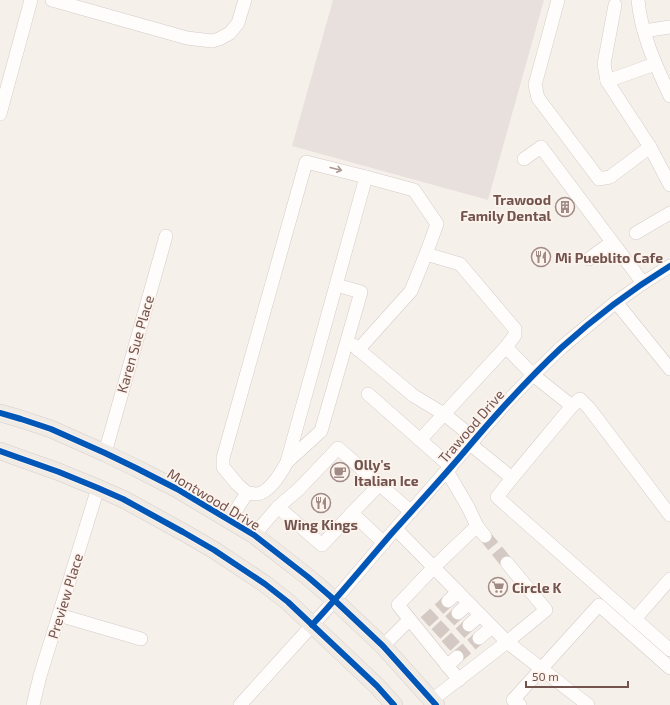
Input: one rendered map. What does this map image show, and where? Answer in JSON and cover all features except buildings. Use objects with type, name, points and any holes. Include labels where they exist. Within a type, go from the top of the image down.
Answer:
[{"type":"main road","name":"Montwood Drive","points":[[0,413],[51,429],[105,453],[177,489],[254,535],[308,577],[383,646],[434,702]]},
{"type":"main road","points":[[0,451],[59,472],[123,499],[214,550],[265,584],[288,602],[377,686],[394,705]]},
{"type":"street","points":[[0,114],[31,0]]},
{"type":"street","points":[[52,0],[187,38],[212,41],[220,39],[230,33],[238,23],[245,0]]},
{"type":"street","points":[[558,0],[536,85],[538,98],[599,179],[610,177],[650,147]]},
{"type":"street","points":[[638,0],[644,31],[655,64],[670,96]]},
{"type":"street","points":[[615,5],[604,64],[607,81],[650,147],[670,185]]},
{"type":"street","points":[[644,31],[670,27]]},
{"type":"street","points":[[607,81],[655,64]]},
{"type":"street","points":[[524,159],[541,147],[643,283]]},
{"type":"street","points":[[358,350],[411,291],[437,224],[414,190],[366,177],[306,162],[223,458],[223,467],[237,484],[247,493],[258,494],[268,488],[279,477],[287,462],[366,177]]},
{"type":"street","points":[[636,233],[670,213]]},
{"type":"street","name":"Karen Sue Place","points":[[105,453],[166,236]]},
{"type":"street","points":[[589,259],[612,242]]},
{"type":"street","points":[[420,440],[506,347],[515,335],[515,329],[460,264],[426,254]]},
{"type":"street","name":"Trawood Drive","points":[[240,705],[334,601],[506,403],[533,375],[562,347],[616,302],[670,266]]},
{"type":"street","points":[[287,462],[321,431],[361,292],[336,285]]},
{"type":"street","points":[[616,302],[670,368]]},
{"type":"street","points":[[347,340],[414,396],[444,414],[512,478]]},
{"type":"street","points":[[506,347],[533,375],[572,406]]},
{"type":"street","points":[[368,394],[420,440],[449,469],[481,531],[434,567],[398,605],[432,638],[442,650],[447,666],[459,680]]},
{"type":"street","points":[[668,644],[635,619],[497,497],[572,406],[580,399],[589,408],[670,514]]},
{"type":"street","points":[[254,535],[278,507],[299,489],[338,448],[411,512]]},
{"type":"street","points":[[278,507],[322,545],[352,513],[375,480]]},
{"type":"street","name":"Preview Place","points":[[33,705],[40,676],[98,488]]},
{"type":"street","points":[[230,521],[247,493]]},
{"type":"street","points":[[352,513],[384,543]]},
{"type":"street","points":[[396,529],[508,642],[588,705]]},
{"type":"street","points":[[434,702],[546,610],[507,563]]},
{"type":"street","points":[[635,619],[670,579]]},
{"type":"street","points":[[448,601],[458,592]]},
{"type":"street","points":[[458,613],[469,603]]},
{"type":"street","points":[[520,705],[513,700],[599,605],[670,668]]},
{"type":"street","points":[[59,615],[141,639]]},
{"type":"street","points":[[469,625],[480,615]]},
{"type":"street","points":[[383,646],[417,624]]},
{"type":"street","points":[[479,638],[492,626]]},
{"type":"street","points":[[447,666],[457,657]]},
{"type":"shaded area","points":[[333,0],[544,0],[488,200],[292,146]]},
{"type":"tunnel","points":[[485,536],[507,563]]},
{"type":"tunnel","points":[[425,622],[448,601]]},
{"type":"tunnel","points":[[436,634],[458,613]]},
{"type":"tunnel","points":[[446,646],[469,625]]},
{"type":"tunnel","points":[[457,657],[479,638]]},
{"type":"cycle path","points":[[312,625],[514,395],[537,371],[561,348],[600,315],[627,294],[670,266]]},
{"type":"cycle path","points":[[0,413],[51,429],[105,453],[177,489],[254,535],[330,596],[383,646],[436,705]]},
{"type":"cycle path","points":[[0,451],[59,472],[123,499],[214,550],[265,584],[288,602],[377,686],[394,705]]},
{"type":"place","name":"Trawood Family Dental","points":[[565,207]]},
{"type":"place","name":"Mi Pueblito Cafe","points":[[541,257]]},
{"type":"place","name":"Olly's Italian Ice","points":[[340,472]]},
{"type":"place","name":"Wing Kings","points":[[321,503]]},
{"type":"place","name":"Circle K","points":[[498,587]]}]
